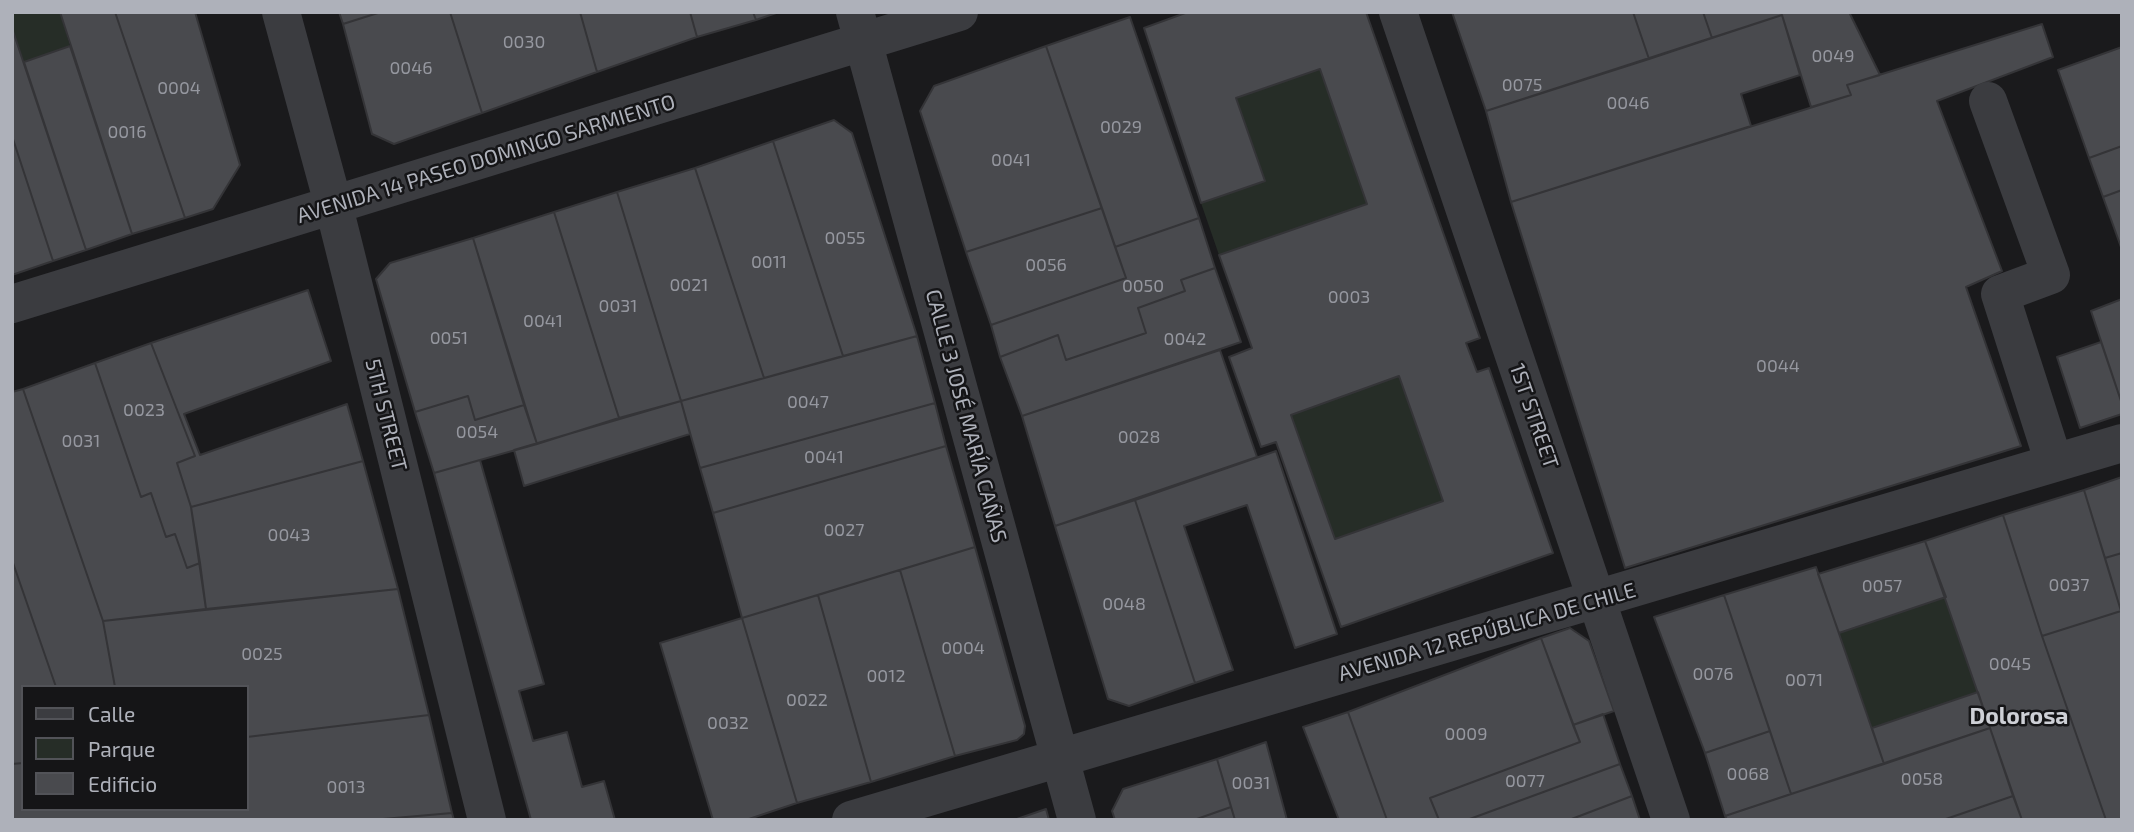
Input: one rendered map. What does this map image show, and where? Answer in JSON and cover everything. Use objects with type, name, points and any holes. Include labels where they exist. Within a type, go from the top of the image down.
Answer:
[{"type":"street","name":"5TH STREET","points":[[281,12],[334,206],[487,820]]},
{"type":"street","name":"AVENIDA 14 PASEO DOMINGO SARMIENTO","points":[[12,304],[334,206],[860,27],[959,12]]},
{"type":"street","name":"1ST STREET","points":[[1398,12],[1671,820]]},
{"type":"street","name":"CALLE 3 JOSÉ MARÍA CAÑAS","points":[[860,27],[1077,820]]},
{"type":"street","points":[[1987,101],[2051,275],[2000,294],[2054,463]]},
{"type":"street","name":"AVENIDA 12 REPÚBLICA DE CHILE","points":[[851,820],[2122,443]]},
{"type":"green space","points":[[12,12],[60,12],[70,46],[24,62],[12,28]]},
{"type":"green space","points":[[1320,69],[1367,204],[1219,255],[1201,203],[1265,181],[1236,98]]},
{"type":"green space","points":[[1399,376],[1443,501],[1335,539],[1291,415]]},
{"type":"green space","points":[[1946,597],[1978,692],[1872,728],[1839,633]]},
{"type":"building","points":[[60,12],[115,12],[185,218],[132,234]]},
{"type":"building","points":[[115,12],[195,12],[240,165],[213,209],[185,218]]},
{"type":"building","points":[[339,12],[381,12],[343,24]]},
{"type":"building","points":[[381,12],[450,12],[482,113],[394,144],[372,134],[343,24]]},
{"type":"building","points":[[450,12],[580,12],[597,72],[482,113]]},
{"type":"building","points":[[580,12],[690,12],[697,37],[597,72]]},
{"type":"building","points":[[690,12],[753,12],[756,20],[697,37]]},
{"type":"building","points":[[753,12],[779,12],[756,20]]},
{"type":"building","points":[[1188,12],[1366,12],[1480,338],[1466,343],[1477,372],[1489,368],[1553,553],[1341,627],[1276,442],[1261,447],[1229,357],[1252,348],[1219,255],[1367,204],[1320,69],[1236,98],[1265,181],[1201,203],[1144,28]],"holes":[[[1399,376],[1443,501],[1335,539],[1291,415]]]},
{"type":"building","points":[[1452,12],[1633,12],[1649,59],[1486,111]]},
{"type":"building","points":[[1633,12],[1703,12],[1712,38],[1649,59]]},
{"type":"building","points":[[1703,12],[1849,12],[1880,75],[1847,85],[1851,95],[1811,107],[1782,15],[1712,38]]},
{"type":"building","points":[[1782,15],[1800,75],[1741,94],[1751,126],[1511,202],[1486,111]]},
{"type":"building","points":[[1130,17],[1199,218],[1115,247],[1046,46]]},
{"type":"building","points":[[2042,24],[2053,57],[1937,101],[2002,271],[1966,287],[2021,446],[1625,568],[1511,202],[1851,95],[1847,85]]},
{"type":"building","points":[[12,28],[86,250],[53,261],[12,136]]},
{"type":"building","points":[[70,46],[132,234],[86,250],[24,62]]},
{"type":"building","points":[[1046,46],[1102,208],[966,252],[920,111],[934,86]]},
{"type":"building","points":[[2122,47],[2122,146],[2089,158],[2058,70]]},
{"type":"building","points":[[834,120],[852,133],[917,336],[843,356],[773,141]]},
{"type":"building","points":[[12,136],[53,261],[12,275]]},
{"type":"building","points":[[773,141],[843,356],[764,378],[695,168]]},
{"type":"building","points":[[2122,146],[2122,190],[2103,197],[2089,158]]},
{"type":"building","points":[[695,168],[764,378],[681,401],[617,192]]},
{"type":"building","points":[[2122,190],[2122,250],[2103,197]]},
{"type":"building","points":[[617,192],[681,401],[619,418],[554,212]]},
{"type":"building","points":[[1102,208],[1126,278],[991,325],[966,252]]},
{"type":"building","points":[[554,212],[619,418],[537,444],[473,238]]},
{"type":"building","points":[[1199,218],[1215,268],[1181,280],[1185,291],[1138,308],[1146,333],[1066,360],[1058,335],[1000,357],[991,325],[1126,278],[1115,247]]},
{"type":"building","points":[[473,238],[524,405],[475,420],[468,396],[415,412],[376,279],[390,263]]},
{"type":"building","points":[[1215,268],[1241,342],[1022,416],[1000,357],[1058,335],[1066,360],[1146,333],[1138,308],[1185,291],[1181,280]]},
{"type":"building","points":[[308,290],[331,361],[184,414],[200,455],[347,404],[363,461],[191,507],[177,463],[195,456],[151,343]]},
{"type":"building","points":[[2122,299],[2122,404],[2091,311]]},
{"type":"building","points":[[917,336],[935,403],[700,468],[681,401]]},
{"type":"building","points":[[2101,342],[2122,404],[2122,414],[2080,428],[2057,357]]},
{"type":"building","points":[[151,343],[195,456],[177,463],[191,507],[200,563],[187,568],[175,534],[166,537],[151,493],[141,497],[95,363]]},
{"type":"building","points":[[1220,350],[1257,457],[1055,526],[1022,416]]},
{"type":"building","points":[[95,363],[141,497],[151,493],[166,537],[175,534],[187,568],[200,563],[206,609],[103,621],[23,389]]},
{"type":"building","points":[[23,389],[103,621],[115,685],[55,685],[12,560],[12,392]]},
{"type":"building","points":[[468,396],[475,420],[524,405],[537,444],[434,473],[415,412]]},
{"type":"building","points":[[681,401],[690,434],[524,486],[514,450]]},
{"type":"building","points":[[935,403],[946,446],[713,513],[700,468]]},
{"type":"building","points":[[946,446],[975,547],[742,618],[713,513]]},
{"type":"building","points":[[1276,451],[1337,634],[1295,648],[1247,505],[1184,526],[1233,670],[1195,683],[1135,500]]},
{"type":"building","points":[[480,460],[544,684],[519,691],[533,741],[567,732],[582,787],[604,781],[615,820],[531,820],[434,473]]},
{"type":"building","points":[[363,461],[398,589],[206,609],[191,507]]},
{"type":"building","points":[[2122,477],[2122,553],[2105,558],[2084,490]]},
{"type":"building","points":[[2084,490],[2121,611],[2042,636],[2003,515]]},
{"type":"building","points":[[1135,500],[1195,683],[1129,706],[1108,699],[1055,526]]},
{"type":"building","points":[[2003,515],[2106,820],[2022,820],[1925,541]]},
{"type":"building","points":[[1925,541],[1946,597],[1839,633],[1818,574]]},
{"type":"building","points":[[975,547],[1025,726],[1024,734],[1017,740],[955,756],[900,570]]},
{"type":"building","points":[[2122,553],[2122,611],[2121,611],[2105,558]]},
{"type":"building","points":[[12,560],[55,685],[21,685],[21,763],[12,764]]},
{"type":"building","points":[[1816,567],[1884,764],[1791,794],[1724,595]]},
{"type":"building","points":[[900,570],[955,756],[871,782],[818,595]]},
{"type":"building","points":[[398,589],[429,715],[248,737],[248,685],[115,685],[103,621]]},
{"type":"building","points":[[818,595],[871,782],[797,803],[742,618]]},
{"type":"building","points":[[1724,595],[1770,731],[1705,753],[1654,617]]},
{"type":"building","points":[[2121,611],[2122,820],[2106,820],[2042,636]]},
{"type":"building","points":[[742,618],[797,803],[746,820],[713,820],[660,643]]},
{"type":"building","points":[[1570,628],[1589,641],[1614,711],[1573,725],[1541,638]]},
{"type":"building","points":[[1541,638],[1580,742],[1430,798],[1439,820],[1387,820],[1348,712]]},
{"type":"building","points":[[1978,692],[1990,728],[1884,764],[1872,728]]},
{"type":"building","points":[[1348,712],[1387,820],[1339,820],[1303,727]]},
{"type":"building","points":[[1603,714],[1620,764],[1467,820],[1439,820],[1430,798],[1580,742],[1573,725]]},
{"type":"building","points":[[429,715],[452,813],[372,820],[12,820],[12,764],[21,763],[21,811],[248,811],[248,737]]},
{"type":"building","points":[[1990,728],[2013,796],[1943,820],[1727,820],[1725,816]]},
{"type":"building","points":[[1770,731],[1791,794],[1725,816],[1705,753]]},
{"type":"building","points":[[1266,742],[1287,820],[1235,820],[1217,759]]},
{"type":"building","points":[[1217,759],[1231,807],[1194,820],[1115,820],[1112,811],[1123,789]]},
{"type":"building","points":[[1620,764],[1632,796],[1569,820],[1467,820]]},
{"type":"building","points":[[1632,796],[1640,820],[1569,820]]},
{"type":"building","points":[[2013,796],[2022,820],[1943,820]]},
{"type":"building","points":[[1231,807],[1235,820],[1194,820]]},
{"type":"building","points":[[1046,809],[1049,820],[1014,820]]},
{"type":"building","points":[[452,813],[454,820],[383,819]]},
{"type":"district","name":"Dolorosa","points":[[2019,716]]}]
